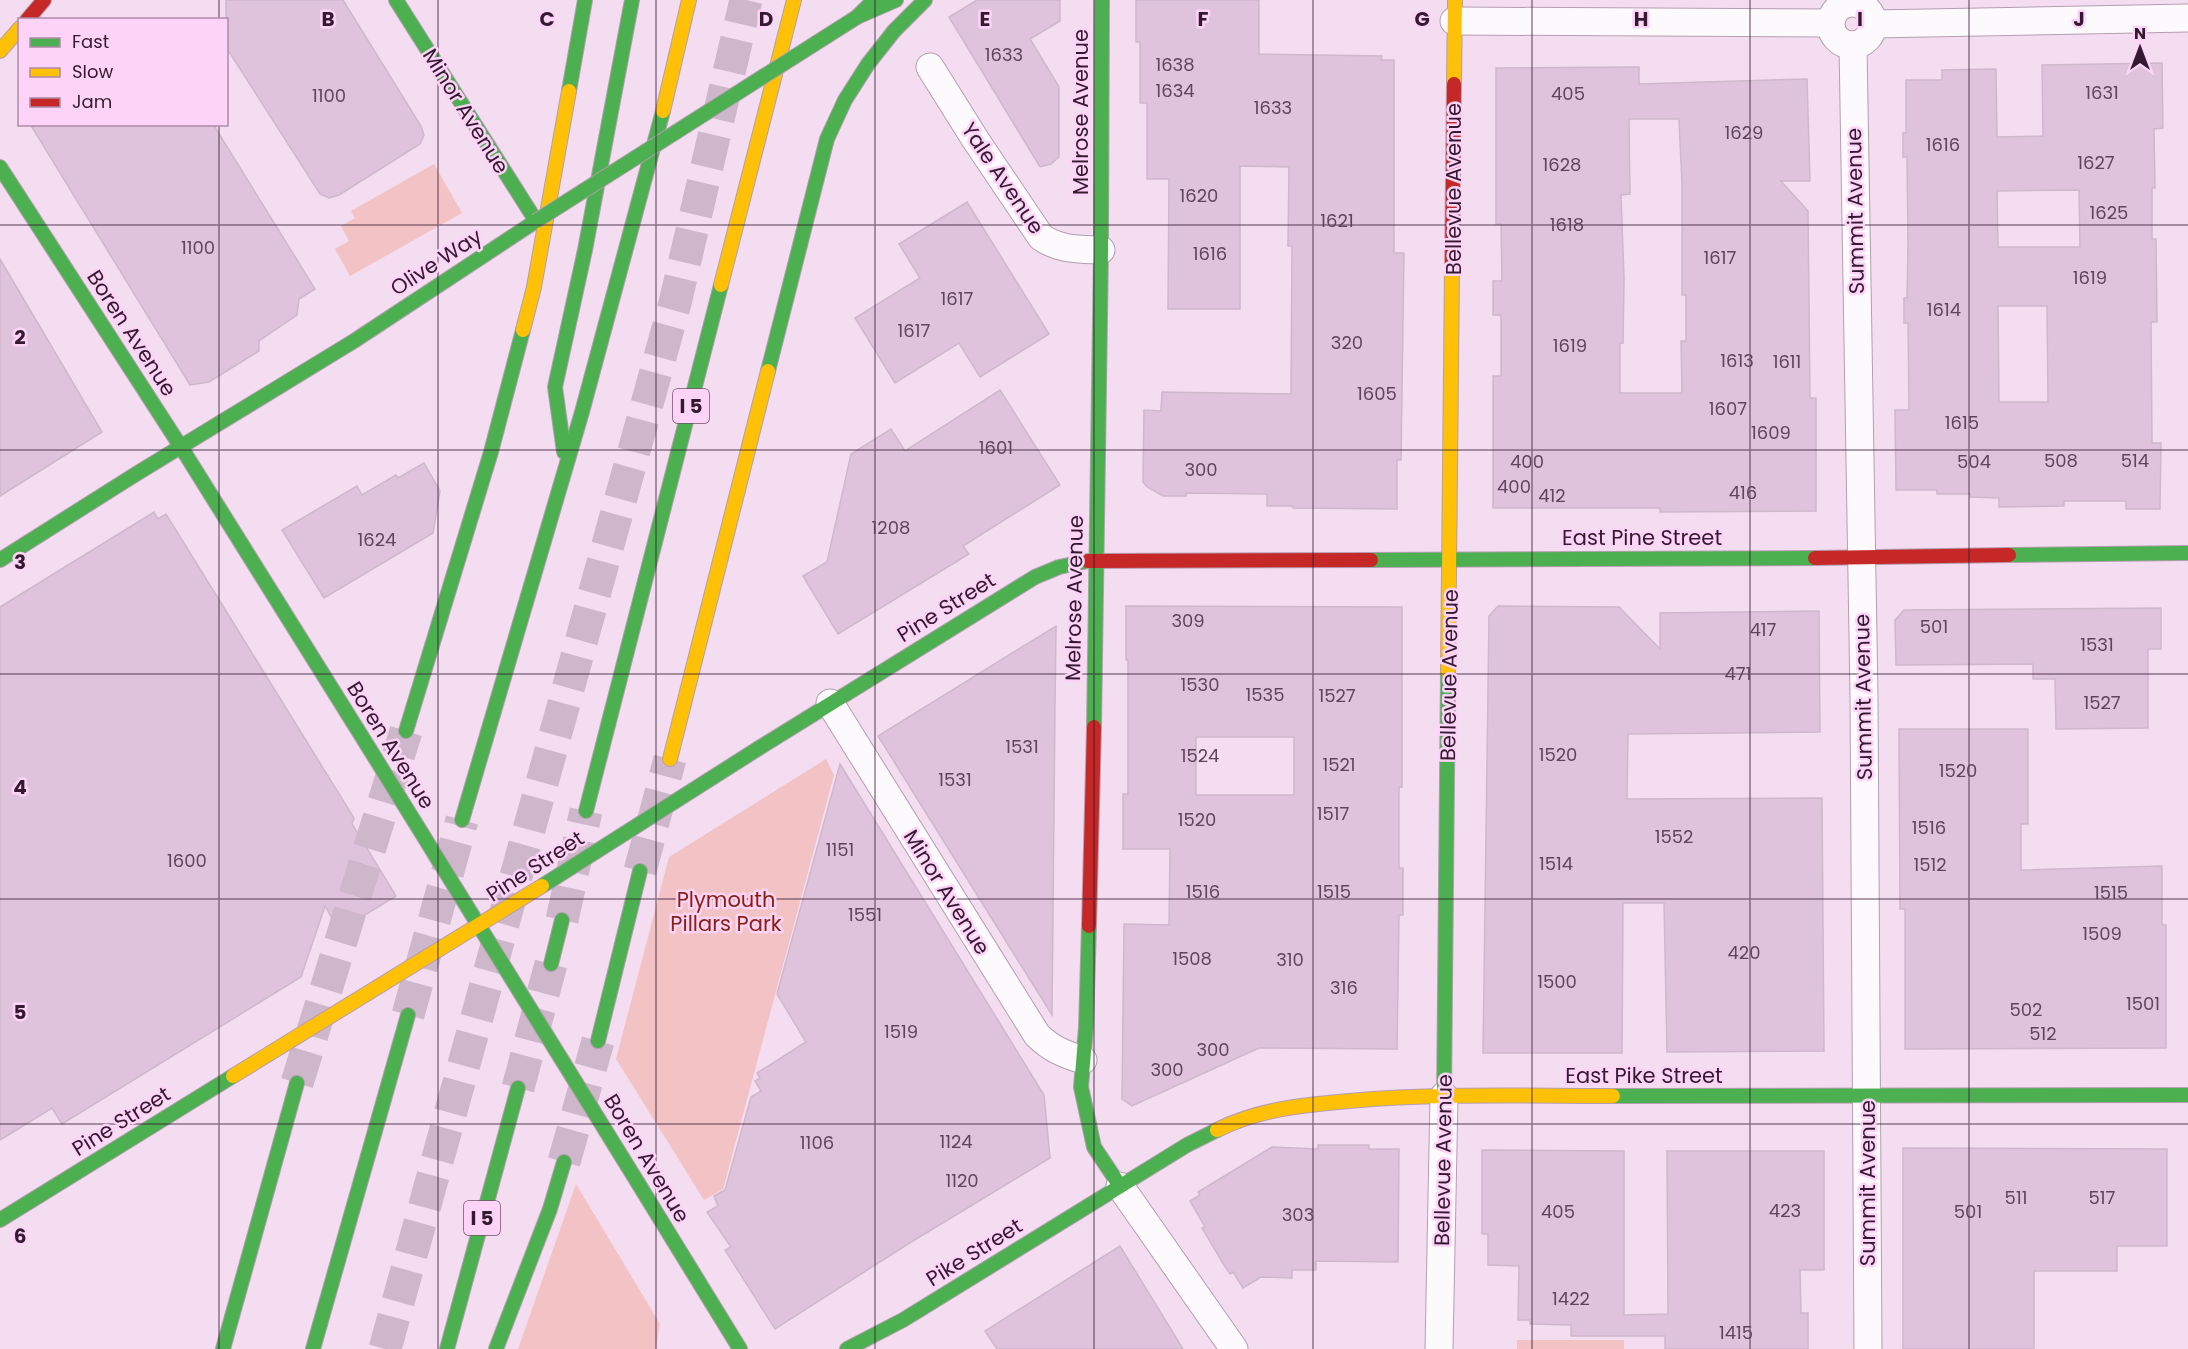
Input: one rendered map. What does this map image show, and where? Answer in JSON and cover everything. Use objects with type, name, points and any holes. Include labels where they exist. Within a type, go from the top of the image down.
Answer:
[{"type":"main road","points":[[29,18],[44,0]]},
{"type":"main road","name":"Minor Avenue","points":[[396,0],[536,221]]},
{"type":"main road","points":[[406,731],[491,452],[534,287],[585,0]]},
{"type":"main road","points":[[566,465],[555,387],[585,250],[632,0]]},
{"type":"main road","points":[[462,820],[635,223],[688,0]]},
{"type":"main road","name":"I 5","points":[[586,811],[794,0]]},
{"type":"main road","points":[[857,17],[874,0]]},
{"type":"main road","name":"Olive Way","points":[[0,560],[354,341],[536,221],[857,17],[896,0]]},
{"type":"main road","points":[[670,759],[827,139],[846,96],[858,76],[907,16],[925,0]]},
{"type":"main road","name":"Melrose Avenue","points":[[1102,0],[1101,250],[1093,765],[1081,1087],[1094,1147],[1120,1186]]},
{"type":"main road","name":"Bellevue Avenue","points":[[1444,1096],[1455,10]]},
{"type":"main road","points":[[0,51],[18,30]]},
{"type":"main road","name":"Boren Avenue","points":[[0,167],[181,447],[740,1349]]},
{"type":"main road","name":"East Pine Street","points":[[1096,559],[1450,560],[2188,553]]},
{"type":"main road","name":"Pine Street","points":[[0,1220],[479,926],[830,703],[1035,577],[1059,567],[1096,559]]},
{"type":"main road","points":[[598,1041],[640,871]]},
{"type":"main road","points":[[551,964],[561,920]]},
{"type":"main road","points":[[314,1349],[408,1015]]},
{"type":"main road","points":[[223,1349],[297,1083]]},
{"type":"main road","name":"I 5","points":[[447,1349],[518,1088]]},
{"type":"main road","name":"East Pike Street","points":[[1120,1186],[1205,1135],[1235,1121],[1267,1111],[1299,1105],[1399,1096],[2188,1095]]},
{"type":"main road","points":[[496,1349],[550,1209],[564,1162]]},
{"type":"main road","name":"Pike Street","points":[[847,1349],[903,1320],[1120,1186]]},
{"type":"street","points":[[1852,2],[1867,9],[1873,24],[1868,39],[1853,45],[1836,37],[1831,23],[1837,10],[1852,2]]},
{"type":"street","points":[[1455,10],[1831,23]]},
{"type":"street","points":[[1873,24],[2188,18]]},
{"type":"street","name":"Summit Avenue","points":[[1853,45],[1864,696],[1868,1349]]},
{"type":"street","name":"Yale Avenue","points":[[930,67],[1041,237],[1050,244],[1062,248],[1101,250]]},
{"type":"street","name":"Minor Avenue","points":[[830,703],[1037,1035],[1058,1052],[1083,1060]]},
{"type":"street","name":"Bellevue Avenue","points":[[1439,1349],[1444,1096]]},
{"type":"street","points":[[1120,1186],[1234,1349]]},
{"type":"green space","points":[[434,164],[462,213],[350,276],[335,249],[349,241],[341,226],[355,218],[351,211]]},
{"type":"green space","name":"Plymouth Pillars Park","points":[[826,759],[834,775],[723,1189],[704,1200],[616,1059],[669,857]]},
{"type":"green space","points":[[576,1184],[660,1324],[656,1349],[518,1349]]},
{"type":"green space","points":[[1517,1340],[1624,1340],[1624,1349],[1517,1349]]},
{"type":"building","points":[[226,0],[343,0],[421,126],[424,135],[420,144],[339,195],[329,198],[320,194],[228,50],[228,18],[226,18]]},
{"type":"building","points":[[977,0],[1060,0],[1060,21],[1030,39],[1059,87],[1059,157],[1051,164],[1040,167],[949,17]]},
{"type":"building","points":[[1136,0],[1259,0],[1259,54],[1382,56],[1381,60],[1394,60],[1394,253],[1404,253],[1401,460],[1397,460],[1397,509],[1267,506],[1267,494],[1186,493],[1186,496],[1163,496],[1147,487],[1143,482],[1144,410],[1161,411],[1162,392],[1291,394],[1292,246],[1288,246],[1289,167],[1240,166],[1240,309],[1168,309],[1169,179],[1147,179],[1147,103],[1140,103],[1140,42],[1136,42]]},
{"type":"building","points":[[2162,63],[2163,128],[2154,129],[2155,188],[2152,188],[2152,239],[2156,239],[2157,322],[2151,322],[2152,443],[2161,443],[2160,509],[2126,509],[2126,501],[2064,501],[2064,506],[1999,507],[1999,498],[1970,497],[1970,494],[1937,494],[1937,490],[1896,490],[1895,410],[1909,410],[1908,323],[1904,323],[1908,246],[1907,157],[1903,157],[1903,133],[1906,133],[1906,80],[1942,80],[1942,70],[1996,69],[1997,137],[2043,136],[2042,65]],"holes":[[[2079,190],[2080,247],[1998,247],[1997,191]],[[1998,306],[2047,306],[2048,402],[1999,402]]]},
{"type":"building","points":[[1639,67],[1639,84],[1807,79],[1810,181],[1781,181],[1808,211],[1810,398],[1816,398],[1816,511],[1660,512],[1660,508],[1493,508],[1493,376],[1501,376],[1501,315],[1493,315],[1493,281],[1502,281],[1501,224],[1496,224],[1496,68]],"holes":[[[1629,119],[1679,119],[1682,184],[1682,295],[1686,295],[1686,341],[1681,341],[1682,393],[1620,393],[1624,279],[1621,195],[1630,194]]]},
{"type":"building","points":[[31,126],[214,126],[315,289],[299,299],[297,315],[259,341],[259,351],[209,382],[190,385]]},
{"type":"building","points":[[967,202],[1049,334],[980,377],[959,343],[895,383],[855,318],[920,278],[899,244]]},
{"type":"building","points":[[0,259],[102,432],[0,496]]},
{"type":"building","points":[[1000,390],[1060,485],[963,546],[969,554],[838,634],[803,576],[827,562],[851,454],[891,429],[905,451]]},
{"type":"building","points":[[424,463],[440,491],[433,533],[324,598],[282,530],[357,486],[362,495],[396,475],[398,478]]},
{"type":"building","points":[[154,512],[158,519],[166,514],[354,818],[352,824],[396,896],[339,931],[325,906],[301,977],[62,1124],[52,1108],[0,1140],[0,607]]},
{"type":"building","points":[[1126,606],[1402,607],[1402,787],[1399,787],[1399,868],[1403,868],[1403,915],[1399,915],[1397,1049],[1259,1048],[1132,1106],[1122,1099],[1124,924],[1169,925],[1170,849],[1123,849],[1123,794],[1128,794],[1128,660],[1126,660]],"holes":[[[1196,737],[1294,737],[1294,795],[1196,795]]]},
{"type":"building","points":[[1498,606],[1619,607],[1660,649],[1660,613],[1819,611],[1820,732],[1628,734],[1627,799],[1822,798],[1824,1051],[1667,1052],[1664,903],[1623,903],[1622,1053],[1483,1053],[1489,616]]},
{"type":"building","points":[[2161,608],[2161,649],[2148,649],[2148,728],[2056,729],[2055,679],[2033,679],[2033,664],[1896,665],[1895,620],[1904,610]]},
{"type":"building","points":[[1056,626],[1055,706],[1052,1015],[878,736]]},
{"type":"building","points":[[1899,729],[2028,729],[2028,824],[2021,824],[2021,870],[2162,866],[2162,925],[2166,925],[2166,1048],[1905,1049],[1905,909],[1900,909]]},
{"type":"building","points":[[840,764],[1044,1095],[1050,1158],[908,1244],[775,1329],[725,1250],[731,1247],[707,1212],[718,1206],[714,1196],[725,1190],[751,1097],[761,1091],[755,1081],[760,1078],[757,1073],[806,1042],[777,994]]},
{"type":"building","points":[[1318,1145],[1369,1145],[1369,1149],[1399,1149],[1398,1262],[1316,1261],[1316,1270],[1292,1270],[1292,1278],[1261,1277],[1243,1288],[1233,1272],[1230,1274],[1224,1265],[1202,1228],[1205,1227],[1190,1201],[1200,1195],[1198,1192],[1272,1147],[1318,1149]]},
{"type":"building","points":[[1903,1148],[2167,1149],[2167,1246],[2117,1246],[2117,1271],[2034,1271],[2034,1349],[1903,1349]]},
{"type":"building","points":[[1482,1150],[1624,1151],[1624,1315],[1668,1314],[1667,1151],[1824,1151],[1824,1270],[1800,1270],[1801,1313],[1808,1313],[1808,1349],[1665,1349],[1665,1336],[1571,1336],[1571,1325],[1530,1324],[1530,1320],[1518,1320],[1519,1266],[1488,1265],[1488,1234],[1482,1234]]},
{"type":"building","points":[[1120,1246],[1183,1349],[997,1349],[985,1331]]},
{"type":"tunnel","points":[[385,1349],[675,303],[746,0]]},
{"type":"tunnel","points":[[297,1083],[406,731]]},
{"type":"tunnel","points":[[640,871],[670,759]]},
{"type":"tunnel","points":[[562,920],[586,811]]},
{"type":"tunnel","points":[[408,1015],[462,820]]},
{"type":"tunnel","points":[[518,1088],[551,964]]},
{"type":"tunnel","points":[[564,1162],[598,1041]]},
{"type":"traffic: fast","points":[[396,0],[536,221]]},
{"type":"traffic: fast","points":[[569,91],[585,0]]},
{"type":"traffic: fast","points":[[564,452],[555,387],[585,250],[632,0]]},
{"type":"traffic: fast","points":[[857,17],[874,0]]},
{"type":"traffic: fast","points":[[857,17],[896,0]]},
{"type":"traffic: fast","points":[[768,371],[827,139],[845,100],[868,64],[894,31],[925,0]]},
{"type":"traffic: fast","points":[[1094,727],[1102,0]]},
{"type":"traffic: fast","points":[[536,221],[857,17]]},
{"type":"traffic: fast","points":[[462,820],[582,412],[663,111]]},
{"type":"traffic: fast","points":[[0,167],[181,447],[369,748]]},
{"type":"traffic: fast","points":[[0,560],[354,341],[536,221]]},
{"type":"traffic: fast","points":[[586,811],[721,285]]},
{"type":"traffic: fast","points":[[406,731],[491,452],[523,330]]},
{"type":"traffic: fast","points":[[2009,555],[2188,553]]},
{"type":"traffic: fast","points":[[1371,560],[1815,558]]},
{"type":"traffic: fast","points":[[759,748],[1035,577],[1059,567],[1088,561]]},
{"type":"traffic: fast","points":[[1444,1096],[1448,672]]},
{"type":"traffic: fast","points":[[369,748],[638,1183]]},
{"type":"traffic: fast","points":[[542,886],[759,748]]},
{"type":"traffic: fast","points":[[598,1041],[640,871]]},
{"type":"traffic: fast","points":[[551,964],[562,920]]},
{"type":"traffic: fast","points":[[1089,926],[1086,1027],[1081,1087],[1094,1147],[1120,1186]]},
{"type":"traffic: fast","points":[[313,1349],[408,1015]]},
{"type":"traffic: fast","points":[[0,1220],[233,1076]]},
{"type":"traffic: fast","points":[[223,1349],[297,1083]]},
{"type":"traffic: fast","points":[[447,1349],[518,1088]]},
{"type":"traffic: fast","points":[[1613,1096],[2188,1095]]},
{"type":"traffic: fast","points":[[847,1349],[903,1320],[1187,1145],[1217,1130]]},
{"type":"traffic: fast","points":[[496,1349],[550,1209],[564,1162]]},
{"type":"traffic: fast","points":[[638,1183],[740,1349]]},
{"type":"traffic: slow","points":[[663,111],[689,0]]},
{"type":"traffic: slow","points":[[721,285],[794,0]]},
{"type":"traffic: slow","points":[[1454,84],[1455,0]]},
{"type":"traffic: slow","points":[[0,51],[18,30]]},
{"type":"traffic: slow","points":[[523,330],[534,287],[569,91]]},
{"type":"traffic: slow","points":[[1448,672],[1452,269]]},
{"type":"traffic: slow","points":[[670,759],[768,371]]},
{"type":"traffic: slow","points":[[233,1076],[542,886]]},
{"type":"traffic: slow","points":[[1217,1130],[1249,1117],[1298,1106],[1382,1098],[1514,1095],[1613,1096]]},
{"type":"traffic: jam","points":[[29,18],[44,0]]},
{"type":"traffic: jam","points":[[1452,269],[1454,84]]},
{"type":"traffic: jam","points":[[1815,558],[2009,555]]},
{"type":"traffic: jam","points":[[1088,561],[1371,560]]},
{"type":"traffic: jam","points":[[1089,926],[1094,727]]}]
